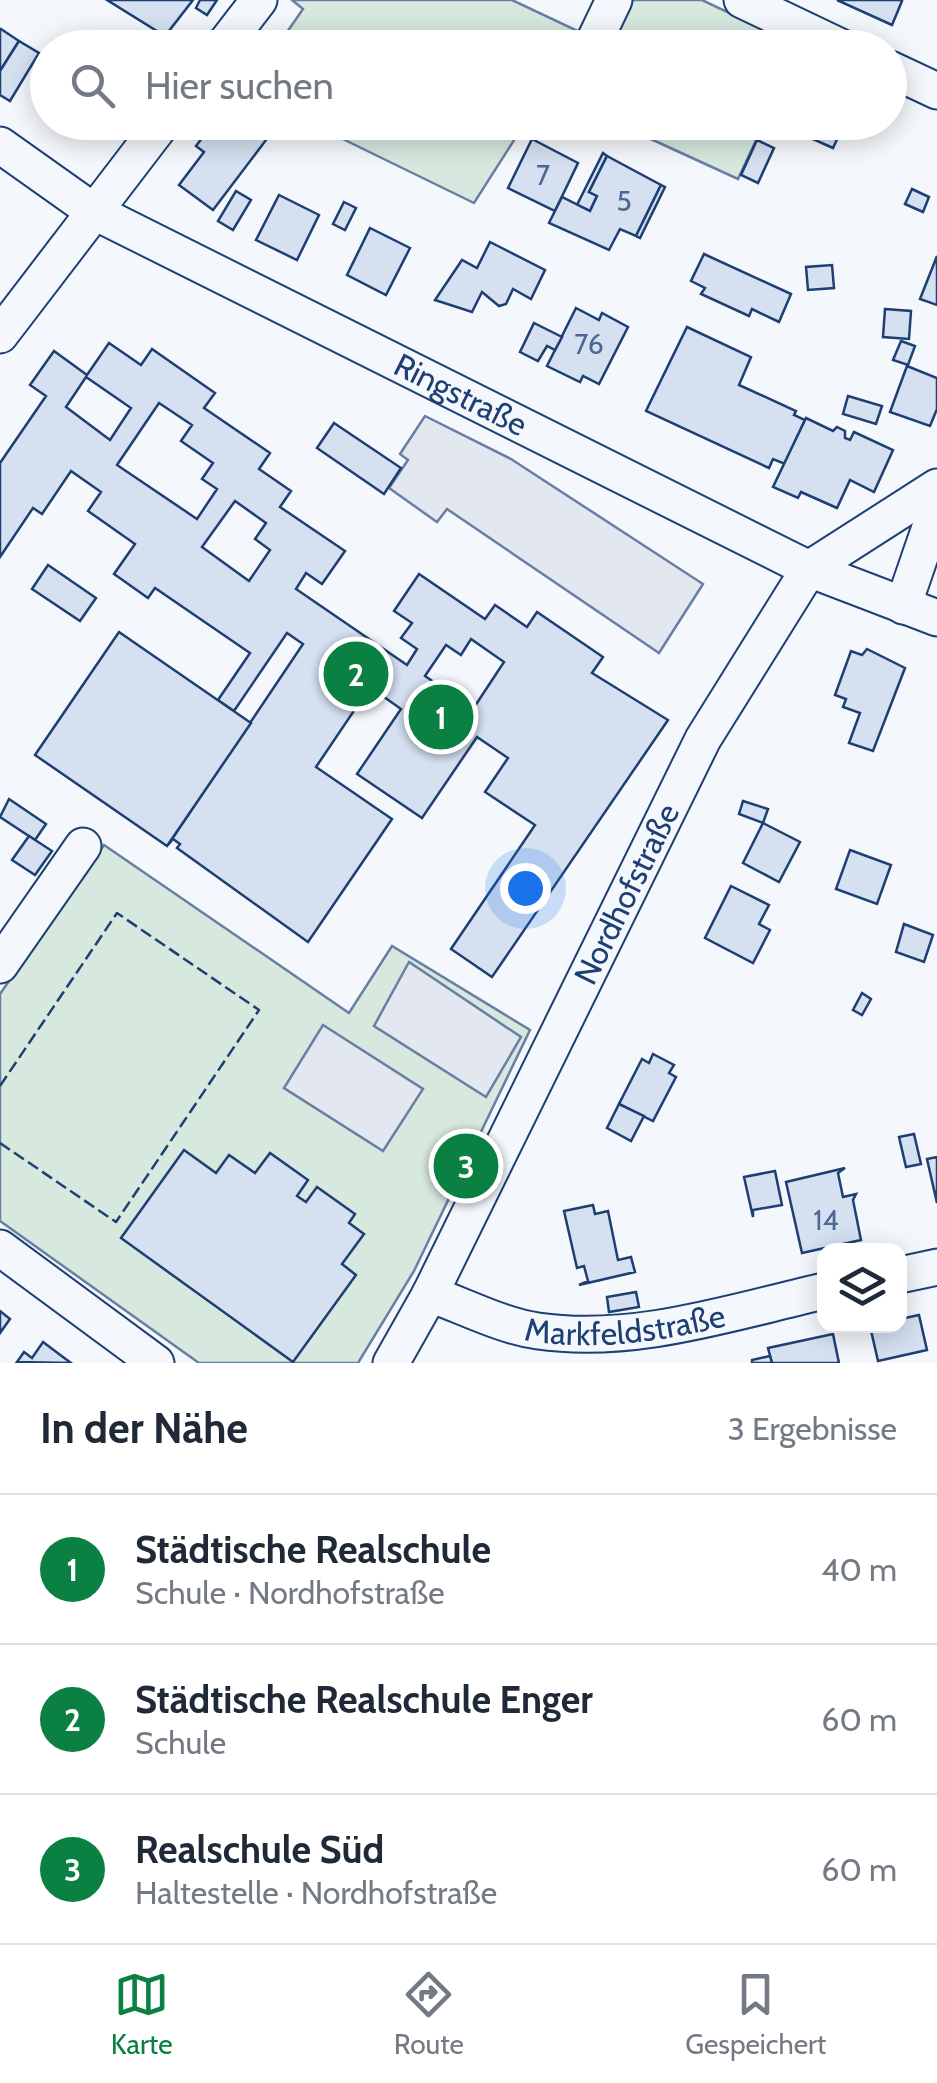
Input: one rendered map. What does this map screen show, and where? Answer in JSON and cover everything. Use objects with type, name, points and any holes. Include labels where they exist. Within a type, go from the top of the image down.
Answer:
[{"type":"street","points":[[236,30],[259,0]]},
{"type":"street","points":[[600,30],[614,0]]},
{"type":"street","points":[[742,0],[806,30]]},
{"type":"street","points":[[907,77],[937,91]]},
{"type":"street","points":[[0,335],[149,140]]},
{"type":"street","name":"Ringstraße","points":[[0,145],[94,211],[808,570],[937,618]]},
{"type":"street","name":"Nordhofstraße","points":[[391,1363],[430,1294],[702,739],[808,570],[937,487]]},
{"type":"street","points":[[903,606],[937,507]]},
{"type":"street","points":[[0,965],[83,846]]},
{"type":"street","points":[[0,1248],[156,1363]]},
{"type":"street","points":[[907,1273],[937,1267]]},
{"type":"street","name":"Markfeldstraße","points":[[430,1294],[534,1331],[588,1336],[638,1332],[817,1293]]},
{"type":"shaded area","points":[[292,0],[512,0],[576,30],[288,30],[303,9]]},
{"type":"shaded area","points":[[632,0],[702,0],[765,30],[616,30]]},
{"type":"shaded area","points":[[345,140],[514,140],[474,203]]},
{"type":"shaded area","points":[[653,140],[756,140],[738,179]]},
{"type":"shaded area","points":[[425,416],[511,459],[703,584],[659,653],[447,509],[437,522],[389,488],[408,460],[400,454]]},
{"type":"shaded area","points":[[104,845],[349,1013],[392,946],[530,1030],[414,1271],[358,1363],[199,1363],[0,1221],[0,994]]},
{"type":"shaded area","points":[[409,962],[521,1037],[486,1097],[374,1026]]},
{"type":"shaded area","points":[[323,1025],[423,1089],[383,1151],[284,1088]]},
{"type":"building","points":[[107,0],[193,0],[170,30],[155,30]]},
{"type":"building","points":[[200,0],[217,0],[207,15],[196,8]]},
{"type":"building","points":[[837,0],[900,0],[902,1],[892,25]]},
{"type":"building","points":[[0,31],[19,41],[0,71]]},
{"type":"building","points":[[19,41],[30,48],[30,68],[10,101],[0,95],[0,71]]},
{"type":"building","points":[[200,140],[266,140],[213,210],[179,185],[204,152],[196,146]]},
{"type":"building","points":[[532,140],[578,163],[555,211],[508,188]]},
{"type":"building","points":[[757,140],[774,148],[758,183],[741,175]]},
{"type":"building","points":[[815,140],[837,140],[833,148]]},
{"type":"building","points":[[603,153],[607,156],[589,192],[597,196],[590,211],[577,205]]},
{"type":"building","points":[[607,156],[661,185],[636,236],[620,229],[609,250],[549,223],[562,197],[590,211],[597,196],[589,192]]},
{"type":"building","points":[[661,185],[665,187],[640,238],[636,236]]},
{"type":"building","points":[[912,189],[929,197],[923,212],[905,204]]},
{"type":"building","points":[[236,191],[251,200],[233,230],[218,221]]},
{"type":"building","points":[[279,195],[319,215],[297,260],[256,240]]},
{"type":"building","points":[[344,202],[356,208],[345,230],[333,224]]},
{"type":"building","points":[[370,228],[410,248],[386,295],[347,275]]},
{"type":"building","points":[[490,242],[545,270],[531,299],[513,289],[506,304],[499,306],[482,292],[472,312],[435,300],[462,260],[477,268]]},
{"type":"building","points":[[704,254],[791,294],[779,322],[752,309],[749,316],[701,294],[705,288],[691,281]]},
{"type":"building","points":[[937,256],[937,305],[920,299]]},
{"type":"building","points":[[832,265],[834,288],[808,290],[806,267]]},
{"type":"building","points":[[576,308],[599,320],[602,313],[628,327],[599,384],[583,376],[580,382],[547,366]]},
{"type":"building","points":[[885,309],[911,311],[909,339],[883,337]]},
{"type":"building","points":[[534,323],[562,337],[555,350],[547,346],[538,361],[520,352]]},
{"type":"building","points":[[687,327],[751,357],[739,385],[796,411],[794,415],[805,420],[785,464],[773,459],[769,468],[646,411]]},
{"type":"building","points":[[901,341],[915,346],[908,365],[893,360]]},
{"type":"building","points":[[109,343],[141,365],[152,349],[215,393],[204,408],[270,453],[259,469],[291,491],[280,507],[345,551],[322,584],[306,573],[296,589],[407,665],[417,649],[401,638],[412,623],[394,611],[419,574],[485,619],[495,605],[527,627],[537,612],[603,657],[592,673],[668,720],[492,977],[451,949],[535,825],[485,792],[508,758],[477,737],[422,818],[357,774],[401,709],[370,687],[316,767],[392,819],[308,942],[177,848],[180,844],[173,839],[168,845],[303,644],[287,633],[234,711],[218,700],[250,653],[155,588],[148,598],[114,574],[135,544],[88,511],[101,492],[71,471],[42,514],[33,508],[0,557],[0,463],[46,396],[30,385],[54,351],[87,375]],"holes":[[[86,377],[131,408],[110,440],[66,407]],[[159,403],[192,425],[181,441],[213,463],[202,479],[217,489],[197,519],[117,465]],[[235,501],[266,523],[255,539],[270,550],[249,581],[202,547]],[[471,639],[504,662],[473,709],[425,676],[446,645],[461,655]]]},
{"type":"building","points":[[907,366],[937,378],[937,409],[930,426],[890,412]]},
{"type":"building","points":[[848,396],[882,406],[876,424],[843,414]]},
{"type":"building","points":[[806,418],[833,431],[837,427],[845,431],[845,438],[850,440],[854,432],[893,450],[874,492],[850,480],[837,508],[801,492],[798,498],[773,487]]},
{"type":"building","points":[[334,423],[401,468],[384,494],[317,448]]},
{"type":"building","points":[[48,565],[96,598],[80,621],[32,589]]},
{"type":"building","points":[[119,632],[251,723],[167,846],[35,755]]},
{"type":"building","points":[[867,649],[905,668],[873,751],[849,743],[860,713],[843,707],[846,699],[835,695],[851,651],[862,655]]},
{"type":"building","points":[[9,799],[46,824],[35,840],[0,817]]},
{"type":"building","points":[[743,801],[768,809],[763,823],[739,814]]},
{"type":"building","points":[[763,823],[800,842],[779,882],[743,863]]},
{"type":"building","points":[[29,836],[52,851],[35,875],[12,860]]},
{"type":"building","points":[[850,850],[891,865],[877,904],[836,889]]},
{"type":"building","points":[[731,886],[769,905],[759,924],[770,930],[753,963],[705,938]]},
{"type":"building","points":[[904,924],[933,935],[924,962],[896,952]]},
{"type":"building","points":[[862,993],[871,999],[862,1015],[853,1010]]},
{"type":"building","points":[[653,1054],[674,1065],[669,1073],[676,1077],[653,1121],[619,1104],[642,1059],[649,1063]]},
{"type":"building","points":[[619,1104],[644,1116],[631,1141],[607,1128]]},
{"type":"building","points":[[914,1134],[921,1164],[906,1167],[899,1137]]},
{"type":"building","points":[[184,1150],[216,1173],[229,1155],[255,1173],[270,1153],[308,1180],[297,1196],[306,1202],[317,1187],[355,1214],[349,1223],[364,1234],[342,1264],[356,1275],[293,1362],[121,1238]]},
{"type":"building","points":[[937,1157],[937,1203],[927,1159]]},
{"type":"building","points":[[845,1168],[838,1173],[843,1197],[856,1194],[853,1200],[861,1240],[817,1243],[817,1250],[802,1253],[786,1182]]},
{"type":"building","points":[[775,1171],[782,1205],[753,1210],[753,1217],[744,1177]]},
{"type":"building","points":[[593,1205],[595,1214],[608,1211],[618,1260],[631,1257],[635,1272],[579,1285],[588,1281],[584,1266],[577,1268],[564,1211]]},
{"type":"building","points":[[636,1292],[639,1307],[609,1312],[607,1297]]},
{"type":"building","points":[[0,1311],[10,1319],[0,1333]]},
{"type":"building","points":[[919,1315],[927,1350],[878,1361],[872,1333],[907,1333],[907,1318]]},
{"type":"building","points":[[833,1334],[839,1363],[772,1363],[768,1348]]},
{"type":"building","points":[[43,1342],[71,1363],[17,1362],[24,1352],[32,1358]]},
{"type":"building","points":[[770,1356],[772,1363],[752,1363],[752,1360]]},
{"type":"fence","points":[[0,1086],[117,913],[259,1010],[116,1222],[0,1143]]},
{"type":"place","name":"Städtische Realschule Enger","points":[[356,674]]},
{"type":"place","name":"Städtische Realschule","points":[[441,717]]},
{"type":"place","name":"Realschule Süd","points":[[466,1166]]}]
